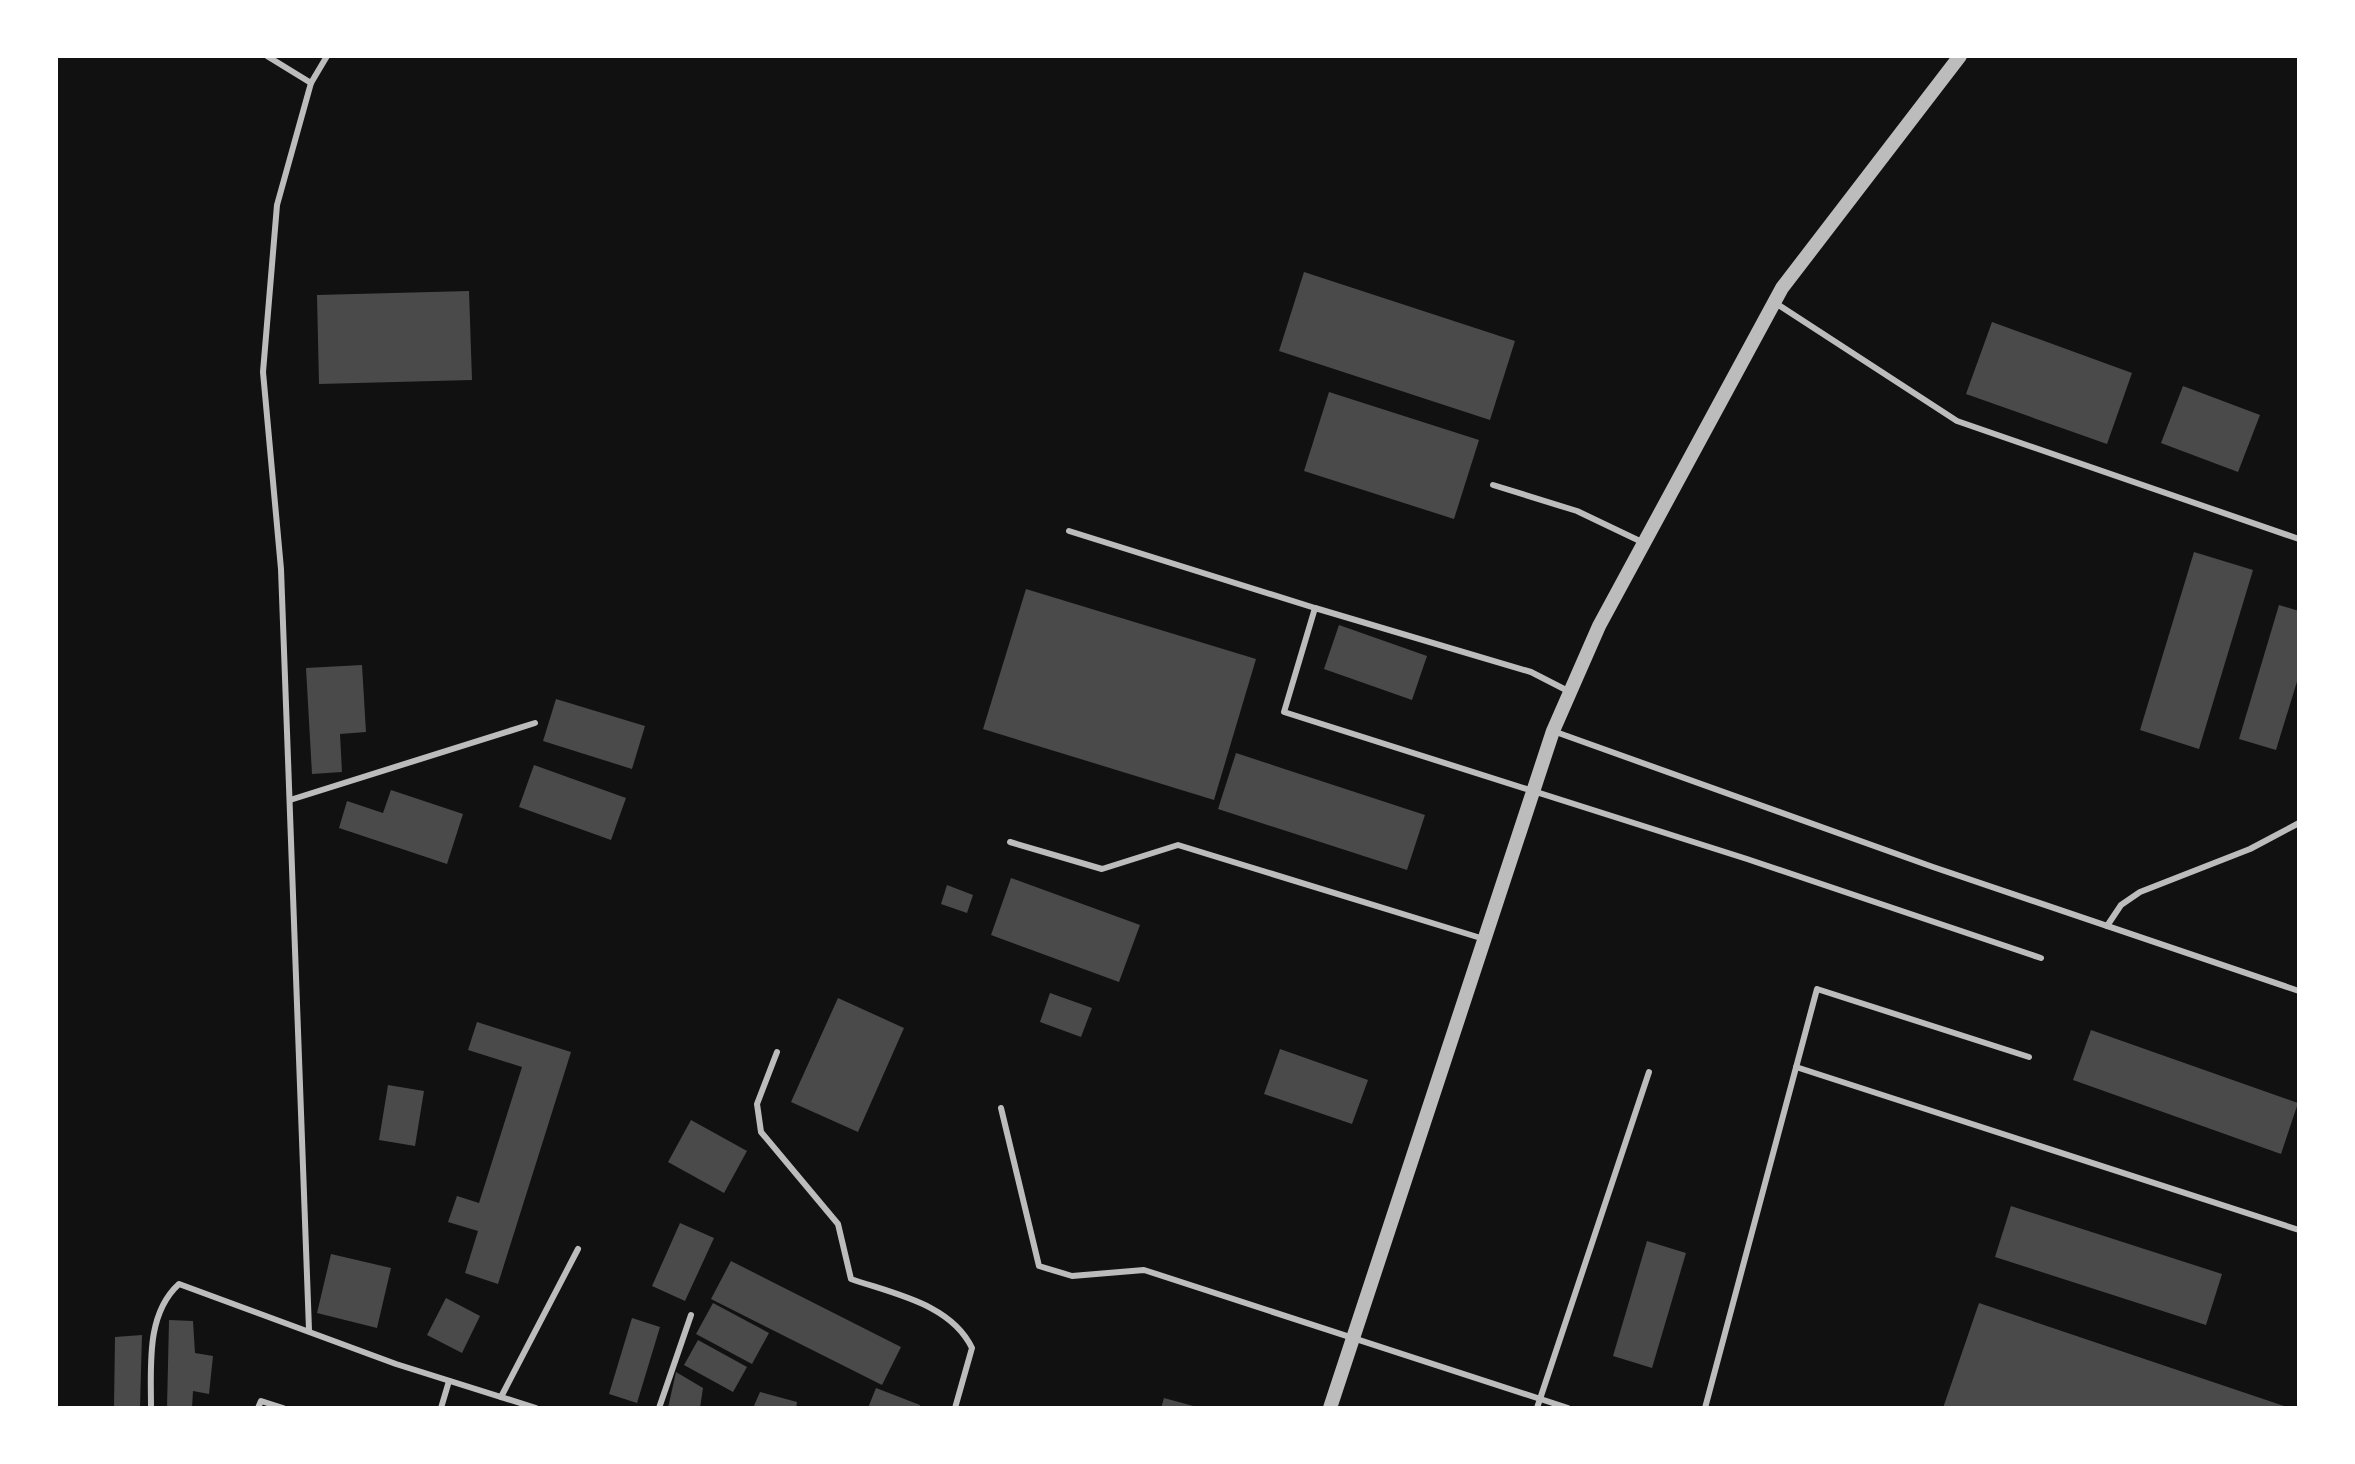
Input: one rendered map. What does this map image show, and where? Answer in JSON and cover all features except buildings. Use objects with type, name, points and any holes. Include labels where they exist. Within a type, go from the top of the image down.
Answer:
[{"type":"street","points":[[1330,1408],[1532,791],[1553,731],[1599,626],[1774,302],[1960,56]]},
{"type":"lane","points":[[267,56],[311,83]]},
{"type":"lane","points":[[309,1330],[281,569],[263,372],[277,205],[311,83],[327,56]]},
{"type":"lane","points":[[1774,302],[1957,421],[2299,539]]},
{"type":"lane","points":[[1493,485],[1577,511],[1644,543]]},
{"type":"lane","points":[[1069,531],[1531,672],[1570,692]]},
{"type":"lane","points":[[1315,608],[1284,712],[2041,958]]},
{"type":"lane","points":[[290,800],[535,723]]},
{"type":"lane","points":[[1553,731],[2299,991]]},
{"type":"lane","points":[[2107,926],[2121,905],[2140,892],[2250,849],[2299,823]]},
{"type":"lane","points":[[1010,842],[1102,869],[1178,845],[1484,939]]},
{"type":"lane","points":[[1705,1408],[1817,989],[2029,1057]]},
{"type":"lane","points":[[777,1052],[757,1104],[761,1132],[838,1224],[851,1279],[929,1307],[962,1328],[972,1348],[955,1408]]},
{"type":"lane","points":[[1796,1067],[2299,1230]]},
{"type":"lane","points":[[1537,1408],[1649,1072]]},
{"type":"lane","points":[[1001,1108],[1039,1266],[1072,1276],[1144,1270],[1568,1408]]},
{"type":"lane","points":[[501,1397],[578,1249]]},
{"type":"lane","points":[[151,1408],[151,1349],[159,1312],[162,1299],[179,1284],[449,1381],[536,1408]]},
{"type":"lane","points":[[659,1408],[691,1315]]},
{"type":"lane","points":[[441,1408],[449,1381]]},
{"type":"lane","points":[[258,1408],[261,1401],[283,1408]]}]
